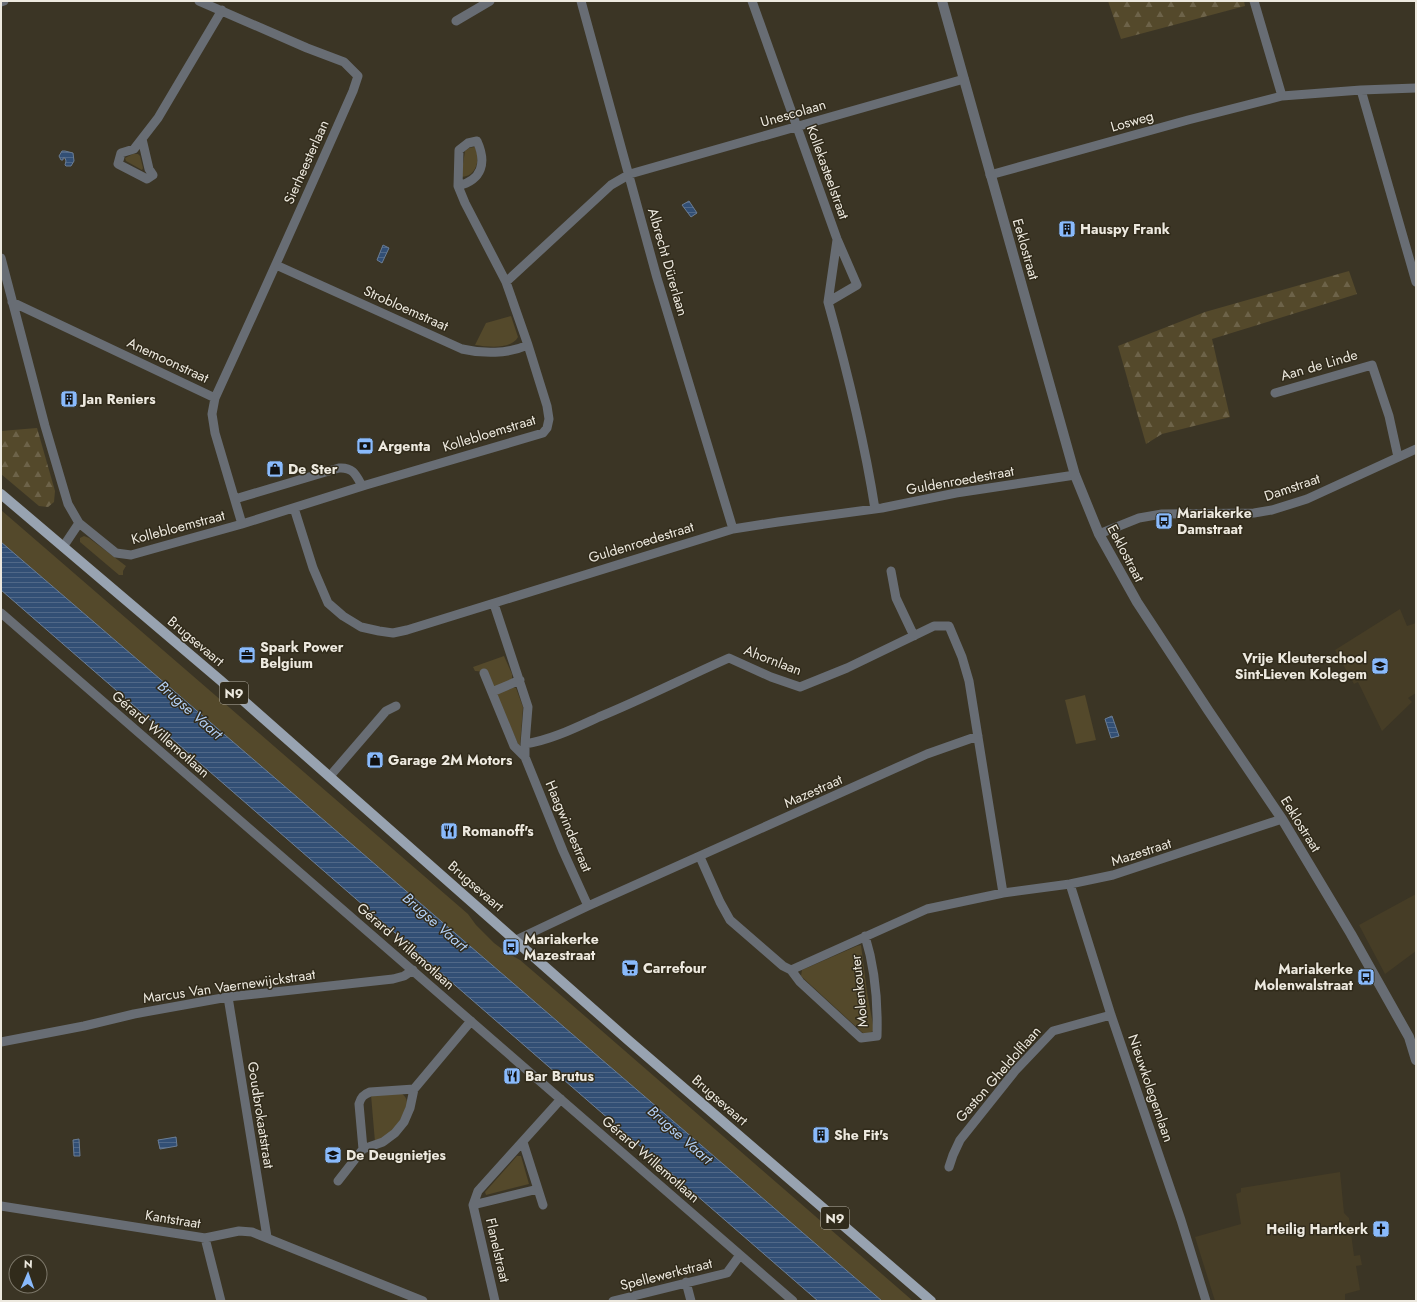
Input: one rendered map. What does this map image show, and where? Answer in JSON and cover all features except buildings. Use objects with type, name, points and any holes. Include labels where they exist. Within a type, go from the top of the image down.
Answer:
[{"type":"main road","name":"Brugsevaart","points":[[1,494],[220,680],[628,1040],[932,1301]]},
{"type":"street","name":"Sierheesterlaan","points":[[199,1],[307,48],[344,62],[358,76],[350,98],[276,265],[215,398]]},
{"type":"street","points":[[456,21],[490,1]]},
{"type":"street","name":"Albrecht Dürerlaan","points":[[581,1],[630,174],[657,278],[733,529]]},
{"type":"street","name":"Kollekasteelstraat","points":[[752,1],[837,239],[857,285],[828,302]]},
{"type":"street","name":"Eeklostraat","points":[[942,1],[1075,474],[1100,534],[1137,602],[1282,819],[1351,934],[1409,1037],[1416,1060]]},
{"type":"street","points":[[1254,1],[1282,96]]},
{"type":"street","points":[[142,139],[149,169],[154,176],[147,179],[118,164],[121,153],[134,149],[158,118],[222,10]]},
{"type":"street","name":"Unescolaan","points":[[630,174],[964,79]]},
{"type":"street","name":"Losweg","points":[[990,175],[1188,120],[1282,96],[1361,90],[1416,88]]},
{"type":"street","points":[[1361,90],[1416,282]]},
{"type":"street","name":"Kollebloemstraat","points":[[1,258],[45,426],[68,504],[79,523],[116,554],[131,555],[242,524],[362,486],[543,433],[547,428],[549,419],[547,406],[528,345],[506,282],[465,203],[458,186],[459,150],[468,143],[476,141],[480,149],[482,164],[476,178],[468,184],[458,186]]},
{"type":"street","points":[[506,282],[611,185],[630,174]]},
{"type":"street","name":"Kollekasteelstraat","points":[[837,239],[828,302],[841,349],[878,508]]},
{"type":"street","name":"Strobloemstraat","points":[[276,265],[462,349],[474,352],[497,352],[518,349],[528,345]]},
{"type":"street","name":"Anemoonstraat","points":[[12,302],[215,398],[212,414],[215,433],[242,524]]},
{"type":"street","name":"Aan de Linde","points":[[1275,393],[1372,365],[1389,416],[1398,457]]},
{"type":"street","name":"Damstraat","points":[[1100,534],[1139,518],[1162,514],[1254,513],[1272,510],[1307,499],[1416,449]]},
{"type":"street","name":"Kollebloemstraat","points":[[235,499],[339,468],[347,467],[355,474],[362,486]]},
{"type":"street","name":"Guldenroedestraat","points":[[294,508],[313,568],[328,603],[343,616],[361,627],[394,633],[494,604],[616,564],[733,529],[878,508],[956,493],[1075,474]]},
{"type":"street","points":[[63,547],[79,523]]},
{"type":"street","points":[[891,571],[896,598],[914,636]]},
{"type":"street","name":"Haagwindestraat","points":[[494,604],[528,708],[524,744],[525,757],[588,906]]},
{"type":"street","name":"Gérard Willemotlaan","points":[[1,613],[793,1301]]},
{"type":"street","name":"Ahornlaan","points":[[524,744],[539,742],[564,733],[729,658],[771,677],[800,687],[847,668],[934,626],[949,626],[962,656],[969,681],[978,736]]},
{"type":"street","name":"Haagwindestraat","points":[[484,673],[514,746],[525,757]]},
{"type":"street","points":[[492,692],[520,680]]},
{"type":"street","points":[[330,776],[386,711],[396,706]]},
{"type":"street","points":[[978,736],[1003,893]]},
{"type":"street","name":"Mazestraat","points":[[516,940],[588,906],[927,754],[978,736]]},
{"type":"street","name":"Mazestraat","points":[[865,936],[927,909],[1003,893],[1070,884],[1117,874],[1282,819]]},
{"type":"street","name":"Molenkouter","points":[[700,857],[720,902],[730,920],[783,966],[791,970],[800,982],[860,1038],[877,1036],[878,1011],[869,949],[865,936],[791,970]]},
{"type":"street","name":"Nieuwkolegemlaan","points":[[1070,884],[1111,1015],[1206,1301]]},
{"type":"street","name":"Marcus Van Vaernewijckstraat","points":[[1,1042],[84,1026],[134,1014],[228,998],[393,979],[404,976],[413,970]]},
{"type":"street","name":"Goudbrokaatstraat","points":[[228,998],[267,1237]]},
{"type":"street","name":"Gaston Gheldolflaan","points":[[949,1167],[952,1155],[960,1140],[1015,1071],[1053,1031],[1111,1015]]},
{"type":"street","points":[[338,1181],[363,1149],[383,1142],[395,1133],[404,1122],[410,1108],[414,1089],[471,1021]]},
{"type":"street","points":[[363,1149],[359,1104],[364,1094],[370,1092],[414,1089]]},
{"type":"street","name":"Flanelstraat","points":[[495,1301],[473,1205],[478,1191],[561,1100]]},
{"type":"street","points":[[523,1142],[543,1205]]},
{"type":"street","name":"Flanelstraat","points":[[473,1205],[538,1189]]},
{"type":"street","name":"Kantstraat","points":[[1,1206],[205,1238],[238,1231],[252,1232],[423,1301]]},
{"type":"street","points":[[205,1238],[221,1301]]},
{"type":"street","name":"Spellewerkstraat","points":[[613,1301],[727,1273],[740,1255]]},
{"type":"street","points":[[686,1282],[691,1301]]},
{"type":"shaded area","name":"Vrije Kleuterschool Sint-Lieven Kolegem","points":[[1400,609],[1407,626],[1416,623],[1416,693],[1408,698],[1412,702],[1382,731],[1358,682],[1354,684],[1335,650]]},
{"type":"shaded area","points":[[1416,894],[1416,951],[1385,974],[1359,925]]},
{"type":"shaded area","points":[[1340,1172],[1344,1213],[1349,1218],[1354,1256],[1360,1255],[1362,1265],[1356,1266],[1360,1290],[1345,1294],[1345,1301],[1215,1301],[1195,1237],[1241,1224],[1236,1194],[1241,1192],[1241,1188]]},
{"type":"green space","points":[[1108,1],[1244,1],[1245,6],[1121,39]]},
{"type":"green space","points":[[475,147],[477,152],[476,167],[470,174],[461,177],[465,151],[469,148]]},
{"type":"green space","points":[[133,154],[138,154],[140,156],[143,168],[142,170],[126,161],[125,158]]},
{"type":"green space","points":[[1349,271],[1357,294],[1212,339],[1230,417],[1162,434],[1146,444],[1118,346],[1205,312]]},
{"type":"green space","points":[[511,316],[518,337],[515,341],[499,347],[475,345],[486,323]]},
{"type":"green space","points":[[37,428],[55,491],[54,502],[48,507],[39,506],[1,474],[1,431]]},
{"type":"green space","points":[[1,510],[468,914],[476,925],[494,943],[520,960],[913,1301],[882,1301],[1,542]]},
{"type":"green space","points":[[84,536],[89,538],[126,566],[123,571],[123,575],[119,575],[80,542],[80,538]]},
{"type":"green space","points":[[504,656],[512,674],[512,681],[499,687],[493,686],[486,672],[475,671],[473,667]]},
{"type":"green space","points":[[511,687],[516,688],[523,707],[519,746],[496,694]]},
{"type":"green space","points":[[1085,695],[1096,740],[1076,744],[1065,700]]},
{"type":"green space","points":[[861,945],[874,1030],[870,1033],[864,1034],[801,976],[802,970]]},
{"type":"green space","points":[[401,1093],[406,1098],[407,1102],[403,1115],[390,1133],[375,1142],[371,1095]]},
{"type":"green space","points":[[517,1156],[521,1156],[529,1184],[486,1195],[485,1192]]},
{"type":"water","points":[[62,151],[73,153],[74,161],[71,166],[65,165],[65,158],[61,160],[59,156]]},
{"type":"water","points":[[689,201],[697,213],[691,217],[682,205]]},
{"type":"water","points":[[383,245],[389,248],[382,263],[377,260]]},
{"type":"water","name":"Brugse Vaart","points":[[1,542],[882,1301],[818,1301],[1,590]]},
{"type":"water","points":[[1112,716],[1119,736],[1111,738],[1105,719]]},
{"type":"water","points":[[176,1137],[177,1146],[160,1149],[158,1140]]},
{"type":"water","points":[[79,1139],[80,1156],[74,1156],[73,1140]]},
{"type":"place","name":"Hauspy Frank","points":[[1067,229]]},
{"type":"place","name":"Jan Reniers","points":[[69,399]]},
{"type":"place","name":"Argenta","points":[[365,446]]},
{"type":"place","name":"De Ster","points":[[275,469]]},
{"type":"place","name":"Mariakerke Damstraat","points":[[1164,521]]},
{"type":"place","name":"Spark Power Belgium","points":[[247,655]]},
{"type":"place","name":"Vrije Kleuterschool Sint-Lieven Kolegem","points":[[1380,666]]},
{"type":"place","name":"Garage 2M Motors","points":[[375,760]]},
{"type":"place","name":"Romanoff's","points":[[449,831]]},
{"type":"place","name":"Mariakerke Mazestraat","points":[[511,947]]},
{"type":"place","name":"Carrefour","points":[[630,968]]},
{"type":"place","name":"Mariakerke Molenwalstraat","points":[[1366,977]]},
{"type":"place","name":"Bar Brutus","points":[[512,1076]]},
{"type":"place","name":"She Fit's","points":[[821,1135]]},
{"type":"place","name":"De Deugnietjes","points":[[333,1155]]},
{"type":"place","name":"Heilig Hartkerk","points":[[1381,1229]]}]
